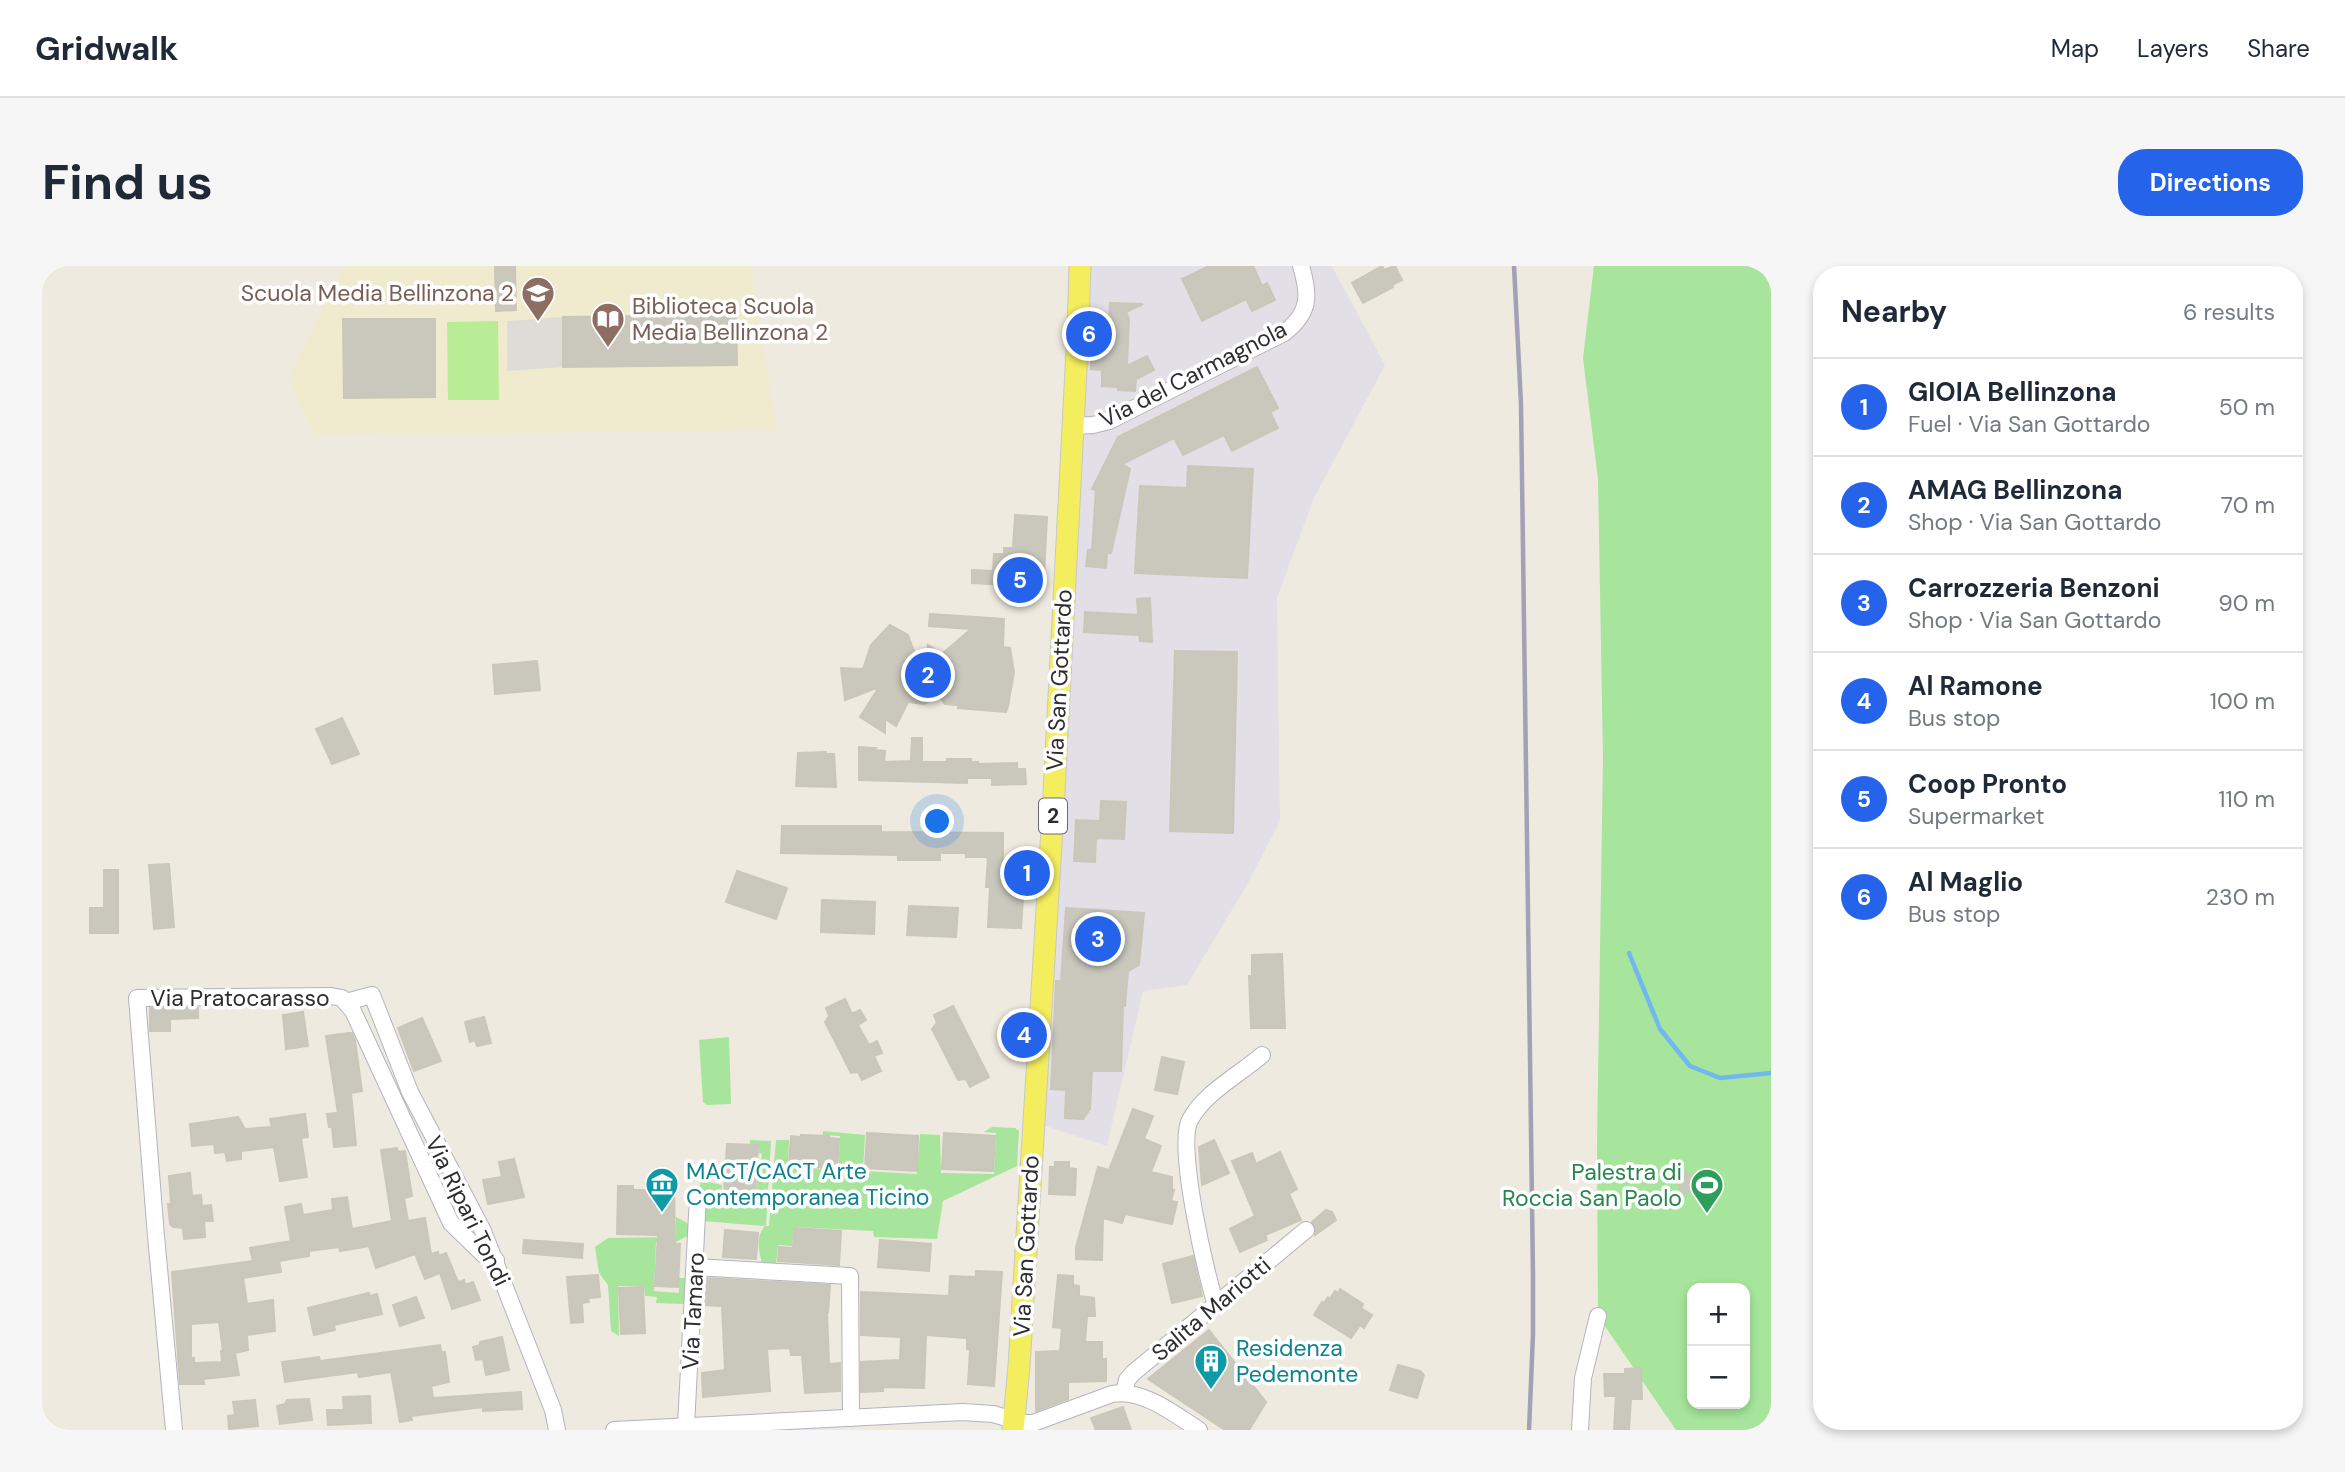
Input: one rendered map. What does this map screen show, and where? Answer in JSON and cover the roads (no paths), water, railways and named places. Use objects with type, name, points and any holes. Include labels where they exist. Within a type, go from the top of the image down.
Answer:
[{"type":"main road","name":"Via San Gottardo","points":[[1013,1425],[1052,824],[1080,266]]},
{"type":"street","name":"Via del Carmagnola","points":[[1072,426],[1099,425],[1109,421],[1283,333],[1298,320],[1306,304],[1307,288],[1301,266]]},
{"type":"street","name":"Via Ripari Tondi","points":[[346,1002],[372,995],[410,1092],[496,1260],[553,1410],[557,1430]]},
{"type":"street","name":"Via Pratocarasso","points":[[174,1430],[137,998],[342,998],[353,1011],[450,1223],[484,1255],[496,1260]]},
{"type":"street","points":[[1216,1305],[1188,1178],[1185,1132],[1195,1111],[1262,1055]]},
{"type":"street","name":"Via Tamaro","points":[[686,1426],[698,1196]]},
{"type":"street","name":"Salita Mariotti","points":[[1124,1392],[1127,1380],[1133,1373],[1306,1230]]},
{"type":"street","points":[[695,1267],[850,1276],[851,1418]]},
{"type":"street","points":[[1580,1430],[1583,1378],[1598,1316]]},
{"type":"street","points":[[614,1430],[963,1412],[993,1414],[1013,1425],[1039,1422],[1112,1394],[1124,1392],[1152,1402],[1199,1430]]},
{"type":"waterway","points":[[1629,953],[1660,1029],[1690,1066],[1720,1078],[1771,1073]]},
{"type":"railway","points":[[1514,266],[1521,404],[1533,1275],[1529,1430]]},
{"type":"place","name":"Scuola Media Bellinzona 2","points":[[538,323]]},
{"type":"place","name":"Al Maglio","points":[[1089,334]]},
{"type":"place","name":"Biblioteca Scuola Media Bellinzona 2","points":[[608,349]]},
{"type":"place","name":"Coop Pronto","points":[[1020,580]]},
{"type":"place","name":"AMAG Bellinzona","points":[[928,675]]},
{"type":"place","name":"GIOIA Bellinzona","points":[[1027,873]]},
{"type":"place","name":"Carrozzeria Benzoni","points":[[1098,939]]},
{"type":"place","name":"Al Ramone","points":[[1024,1035]]},
{"type":"place","name":"MACT/CACT Arte Contemporanea Ticino","points":[[662,1214]]},
{"type":"place","name":"Palestra di Roccia San Paolo","points":[[1707,1215]]},
{"type":"place","name":"Residenza Pedemonte","points":[[1211,1391]]}]
